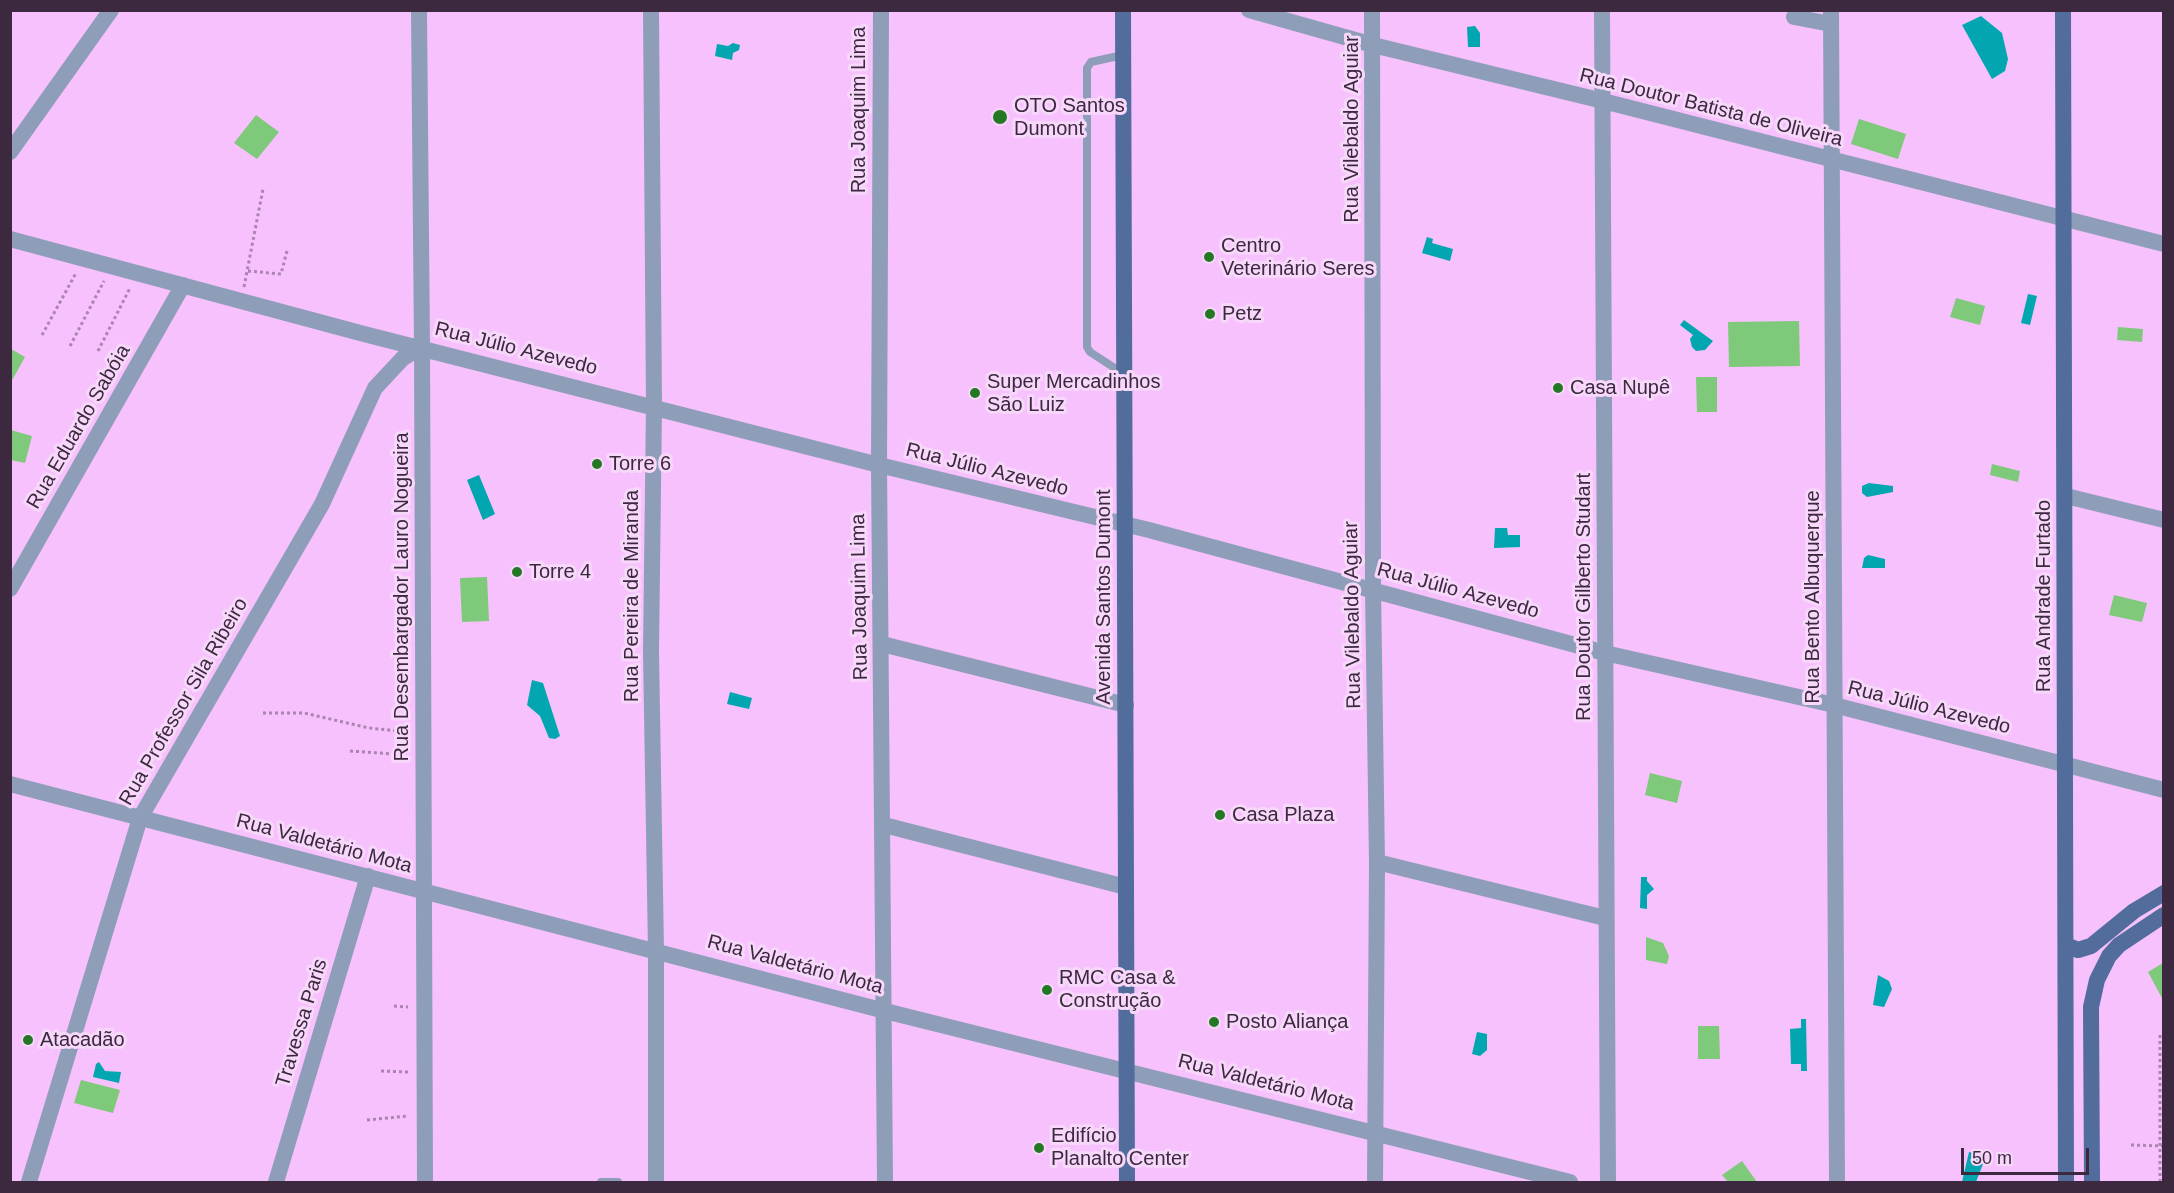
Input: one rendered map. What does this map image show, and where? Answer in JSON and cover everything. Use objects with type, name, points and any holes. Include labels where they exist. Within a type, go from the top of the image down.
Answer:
[{"type":"main road","name":"Avenida Santos Dumont","points":[[1123,10],[1127,1182]]},
{"type":"main road","name":"Rua Andrade Furtado","points":[[2063,10],[2066,1182]]},
{"type":"main road","points":[[2066,945],[2078,950],[2091,946],[2134,911],[2163,893]]},
{"type":"main road","points":[[2134,911],[2163,909]]},
{"type":"main road","points":[[2092,1182],[2091,1007],[2097,980],[2109,956],[2120,945],[2163,915]]},
{"type":"street","points":[[10,152],[111,10]]},
{"type":"street","name":"Rua Desembargador Lauro Nogueira","points":[[419,10],[425,1182]]},
{"type":"street","name":"Rua Pereira de Miranda","points":[[651,10],[654,405],[651,652],[656,951],[656,1182]]},
{"type":"street","name":"Rua Joaquim Lima","points":[[880,10],[879,465],[884,825],[885,1182]]},
{"type":"street","name":"Rua Vilebaldo Aguiar","points":[[1372,10],[1372,589],[1377,862],[1375,1182]]},
{"type":"street","name":"Rua Doutor Gilberto Studart","points":[[1602,10],[1608,1182]]},
{"type":"street","name":"Rua Doutor Batista de Oliveira","points":[[1259,12],[1373,45],[1603,101],[2163,244]]},
{"type":"street","points":[[1794,17],[1831,17]]},
{"type":"street","name":"Rua Bento Albuquerque","points":[[1831,17],[1837,1182]]},
{"type":"street","name":"Rua Júlio Azevedo","points":[[10,239],[879,465],[1126,525],[1605,653],[1834,705],[2163,790]]},
{"type":"street","name":"Rua Eduardo Sabóia","points":[[10,589],[183,285]]},
{"type":"street","name":"Rua Professor Sila Ribeiro","points":[[29,1182],[140,818],[322,504],[375,388],[403,358],[422,347]]},
{"type":"street","points":[[2066,496],[2163,520]]},
{"type":"street","points":[[882,644],[1125,705]]},
{"type":"street","name":"Rua Valdetário Mota","points":[[10,784],[885,1011],[1127,1069],[1570,1182]]},
{"type":"street","points":[[884,825],[1126,887]]},
{"type":"street","points":[[1377,862],[1605,918]]},
{"type":"street","name":"Travessa Paris","points":[[276,1182],[368,876]]},
{"type":"lane","points":[[1123,55],[1091,62],[1087,68],[1087,346],[1090,352],[1125,374]]},
{"type":"lane","points":[[601,1182],[618,1182]]},
{"type":"path","points":[[240,300],[248,271],[263,189]]},
{"type":"path","points":[[248,271],[281,274],[287,251]]},
{"type":"path","points":[[42,335],[79,269]]},
{"type":"path","points":[[70,346],[106,277]]},
{"type":"path","points":[[98,351],[132,284]]},
{"type":"path","points":[[263,713],[304,713],[369,728],[424,734]]},
{"type":"path","points":[[350,751],[424,758]]},
{"type":"path","points":[[394,1006],[413,1008]]},
{"type":"path","points":[[2160,1182],[2162,1146],[2160,1035],[2163,1035]]},
{"type":"path","points":[[381,1071],[413,1072]]},
{"type":"path","points":[[366,1120],[413,1116]]},
{"type":"path","points":[[2131,1145],[2162,1146]]},
{"type":"shaded area","points":[[1981,16],[2002,33],[2008,59],[2005,71],[1992,79],[1962,25]]},
{"type":"shaded area","points":[[1475,26],[1480,33],[1480,47],[1468,47],[1467,27]]},
{"type":"shaded area","points":[[733,43],[740,45],[739,50],[733,53],[732,60],[715,56],[717,44],[728,46]]},
{"type":"shaded area","points":[[256,115],[279,132],[257,159],[234,143]]},
{"type":"shaded area","points":[[1859,119],[1906,134],[1898,159],[1851,144]]},
{"type":"shaded area","points":[[1427,237],[1433,239],[1432,243],[1453,249],[1450,261],[1422,253]]},
{"type":"shaded area","points":[[2028,294],[2037,296],[2030,325],[2021,323]]},
{"type":"shaded area","points":[[1956,298],[1985,306],[1980,325],[1950,317]]},
{"type":"shaded area","points":[[1684,320],[1713,341],[1705,350],[1696,351],[1692,347],[1690,339],[1693,335],[1680,325]]},
{"type":"shaded area","points":[[1799,321],[1800,366],[1729,367],[1728,322]]},
{"type":"shaded area","points":[[2118,327],[2143,329],[2142,342],[2117,340]]},
{"type":"shaded area","points":[[11,349],[25,357],[11,382]]},
{"type":"shaded area","points":[[1696,377],[1717,377],[1717,412],[1697,412]]},
{"type":"shaded area","points":[[11,430],[32,436],[25,463],[11,460]]},
{"type":"shaded area","points":[[1992,464],[2020,471],[2018,482],[1990,475]]},
{"type":"shaded area","points":[[479,475],[495,514],[483,520],[467,480]]},
{"type":"shaded area","points":[[1869,483],[1893,486],[1893,492],[1867,497],[1862,493],[1862,486]]},
{"type":"shaded area","points":[[1495,528],[1507,528],[1508,535],[1520,535],[1520,547],[1494,548]]},
{"type":"shaded area","points":[[1868,555],[1885,559],[1885,568],[1862,568],[1864,558]]},
{"type":"shaded area","points":[[487,577],[489,621],[462,622],[460,578]]},
{"type":"shaded area","points":[[2114,595],[2147,603],[2142,622],[2109,615]]},
{"type":"shaded area","points":[[532,680],[543,683],[560,736],[555,739],[549,738],[540,716],[527,705]]},
{"type":"shaded area","points":[[730,692],[752,698],[749,709],[727,704]]},
{"type":"shaded area","points":[[1650,773],[1682,781],[1677,803],[1645,795]]},
{"type":"shaded area","points":[[1641,877],[1647,877],[1647,881],[1654,889],[1647,895],[1647,909],[1640,908]]},
{"type":"shaded area","points":[[1646,937],[1663,943],[1669,956],[1667,964],[1646,960]]},
{"type":"shaded area","points":[[2163,963],[2163,1000],[2148,972]]},
{"type":"shaded area","points":[[1878,975],[1889,981],[1892,989],[1884,1007],[1873,1005]]},
{"type":"shaded area","points":[[1801,1019],[1806,1019],[1807,1071],[1801,1071],[1801,1064],[1791,1064],[1790,1029],[1801,1028]]},
{"type":"shaded area","points":[[1698,1026],[1719,1026],[1720,1059],[1698,1059]]},
{"type":"shaded area","points":[[1477,1032],[1487,1034],[1487,1050],[1480,1056],[1472,1054]]},
{"type":"shaded area","points":[[99,1062],[105,1071],[121,1072],[119,1083],[93,1077],[96,1064]]},
{"type":"shaded area","points":[[81,1080],[120,1090],[113,1113],[74,1103]]},
{"type":"shaded area","points":[[1969,1152],[1986,1156],[1976,1182],[1962,1182]]},
{"type":"shaded area","points":[[1742,1161],[1757,1182],[1728,1182],[1722,1175]]},
{"type":"place","name":"OTO Santos Dumont","points":[[1000,117]]},
{"type":"place","name":"Centro Veterinário Seres","points":[[1209,257]]},
{"type":"place","name":"Petz","points":[[1210,314]]},
{"type":"place","name":"Casa Nupê","points":[[1558,388]]},
{"type":"place","name":"Super Mercadinhos São Luiz","points":[[975,393]]},
{"type":"place","name":"Torre 6","points":[[597,464]]},
{"type":"place","name":"Torre 4","points":[[517,572]]},
{"type":"place","name":"Casa Plaza","points":[[1220,815]]},
{"type":"place","name":"RMC Casa & Construção","points":[[1047,990]]},
{"type":"place","name":"Posto Aliança","points":[[1214,1022]]},
{"type":"place","name":"Atacadão","points":[[28,1040]]},
{"type":"place","name":"Edifício Planalto Center","points":[[1039,1148]]}]
